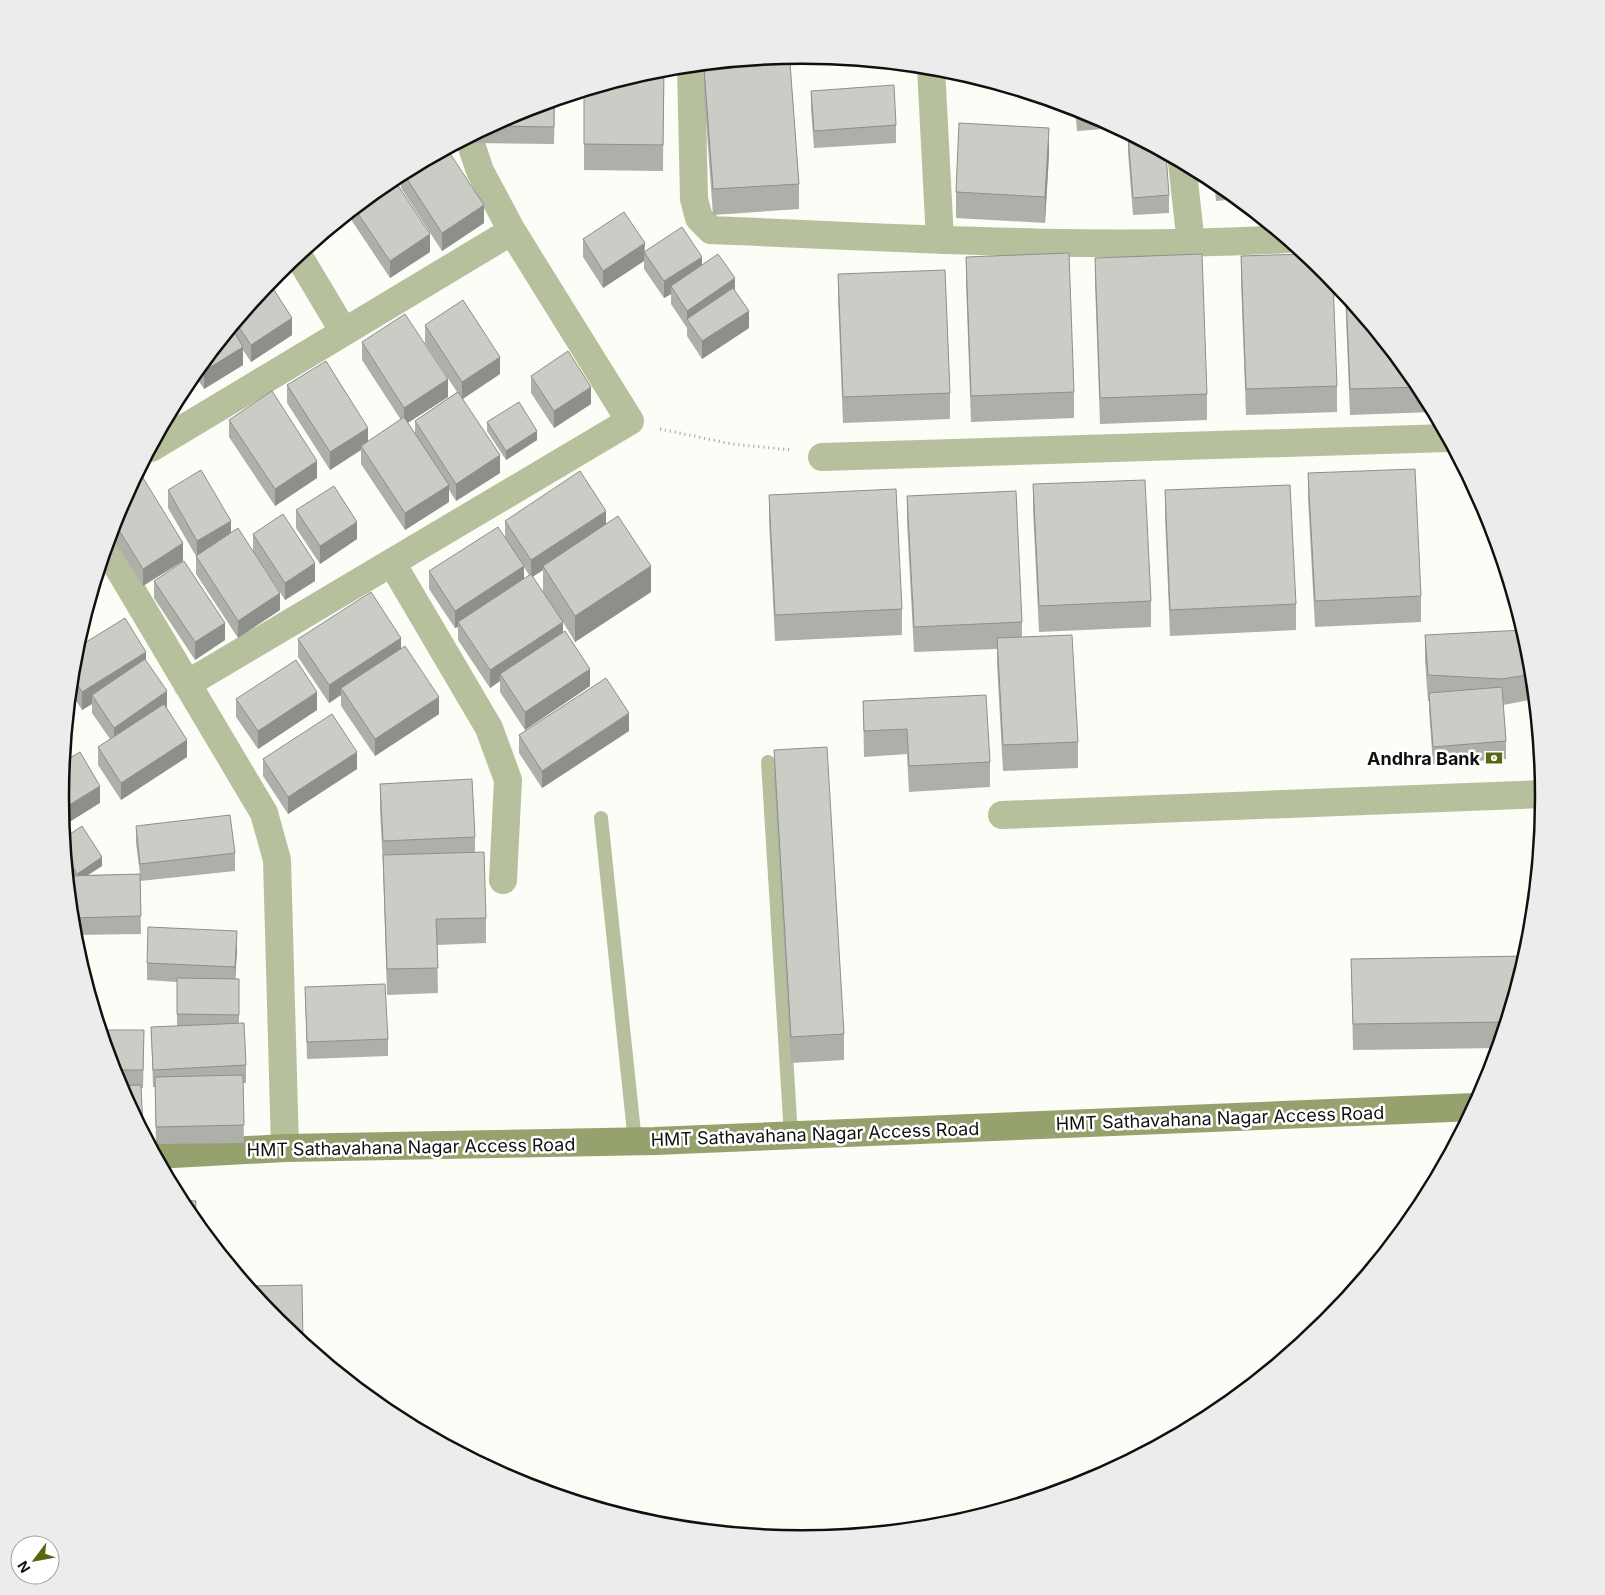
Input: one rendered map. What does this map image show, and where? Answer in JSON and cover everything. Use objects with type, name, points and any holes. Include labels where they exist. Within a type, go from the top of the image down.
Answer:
[{"type":"street","points":[[691,73],[694,199],[699,218],[711,230],[940,240],[1191,244],[1278,239]]},
{"type":"street","points":[[931,76],[940,240]]},
{"type":"street","points":[[187,684],[630,421],[512,231],[480,171],[471,143]]},
{"type":"street","points":[[1183,170],[1191,244]]},
{"type":"street","points":[[161,442],[512,231]]},
{"type":"street","points":[[302,262],[344,332]]},
{"type":"street","points":[[822,457],[1442,438]]},
{"type":"street","points":[[111,555],[264,813],[277,860],[284,1148]]},
{"type":"street","points":[[392,563],[489,728],[508,780],[504,880]]},
{"type":"street","points":[[1002,815],[1536,794]]},
{"type":"street","name":"HMT Sathavahana Nagar Access Road","points":[[161,1154],[284,1148],[635,1142],[1467,1107]]},
{"type":"lane","points":[[768,762],[791,1136]]},
{"type":"lane","points":[[601,818],[635,1142]]},
{"type":"path","points":[[630,421],[681,435],[732,444],[776,447],[822,457]]},
{"type":"building","points":[[790,64],[799,184],[713,189],[704,70],[754,65]]},
{"type":"building","points":[[664,77],[663,145],[584,144],[584,98]]},
{"type":"building","points":[[894,85],[896,125],[814,131],[811,91]]},
{"type":"building","points":[[554,108],[554,127],[508,126]]},
{"type":"building","points":[[959,123],[1049,128],[1045,197],[956,192]]},
{"type":"building","points":[[1128,140],[1166,161],[1169,195],[1133,198]]},
{"type":"building","points":[[450,154],[484,205],[442,233],[407,180]]},
{"type":"building","points":[[398,185],[430,234],[390,261],[358,214]]},
{"type":"building","points":[[624,212],[645,243],[603,271],[583,239]]},
{"type":"building","points":[[682,227],[702,257],[664,281],[644,252]]},
{"type":"building","points":[[1069,253],[1074,392],[971,396],[966,257]]},
{"type":"building","points":[[718,254],[735,278],[687,311],[671,286]]},
{"type":"building","points":[[1202,254],[1207,394],[1100,398],[1095,258]]},
{"type":"building","points":[[1295,254],[1333,292],[1337,386],[1246,389],[1241,256]]},
{"type":"building","points":[[945,270],[950,393],[843,397],[838,274]]},
{"type":"building","points":[[733,288],[749,311],[702,341],[687,319]]},
{"type":"building","points":[[274,290],[292,318],[251,345],[239,328]]},
{"type":"building","points":[[463,300],[500,357],[462,382],[425,325]]},
{"type":"building","points":[[1346,306],[1385,351],[1411,387],[1350,389]]},
{"type":"building","points":[[405,314],[448,379],[404,408],[362,342]]},
{"type":"building","points":[[235,333],[243,347],[207,369]]},
{"type":"building","points":[[568,351],[591,387],[554,411],[531,376]]},
{"type":"building","points":[[326,361],[368,428],[330,452],[287,385]]},
{"type":"building","points":[[272,391],[317,461],[275,489],[229,420]]},
{"type":"building","points":[[458,392],[500,455],[456,484],[415,421]]},
{"type":"building","points":[[519,402],[537,431],[506,451],[487,422]]},
{"type":"building","points":[[404,417],[449,485],[405,513],[361,446]]},
{"type":"building","points":[[1415,469],[1421,596],[1315,601],[1308,473]]},
{"type":"building","points":[[201,470],[231,521],[197,541],[168,490]]},
{"type":"building","points":[[580,471],[606,511],[531,560],[505,521]]},
{"type":"building","points":[[142,477],[183,543],[143,569],[120,531]]},
{"type":"building","points":[[1145,480],[1151,601],[1039,606],[1033,484]]},
{"type":"building","points":[[1290,485],[1296,604],[1170,610],[1165,490]]},
{"type":"building","points":[[334,486],[357,522],[320,546],[296,510]]},
{"type":"building","points":[[896,489],[902,609],[775,615],[769,495]]},
{"type":"building","points":[[1016,491],[1022,622],[914,627],[907,496]]},
{"type":"building","points":[[283,514],[315,563],[285,583],[253,534]]},
{"type":"building","points":[[618,516],[651,566],[575,616],[543,566]]},
{"type":"building","points":[[498,527],[524,566],[455,611],[429,571]]},
{"type":"building","points":[[238,528],[280,593],[238,621],[196,556]]},
{"type":"building","points":[[184,561],[225,623],[195,642],[154,581]]},
{"type":"building","points":[[531,574],[563,622],[490,670],[458,622]]},
{"type":"building","points":[[371,592],[401,638],[329,685],[298,639]]},
{"type":"building","points":[[125,618],[146,652],[82,692],[78,685],[86,642]]},
{"type":"building","points":[[1516,630],[1526,675],[1502,679],[1428,675],[1425,635]]},
{"type":"building","points":[[565,631],[590,669],[525,712],[500,674]]},
{"type":"building","points":[[1072,635],[1078,742],[1003,745],[997,638]]},
{"type":"building","points":[[405,646],[439,697],[375,739],[341,688]]},
{"type":"building","points":[[145,659],[167,691],[114,728],[92,695]]},
{"type":"building","points":[[296,660],[317,692],[258,731],[236,699]]},
{"type":"building","points":[[606,678],[629,713],[542,771],[519,735]]},
{"type":"building","points":[[1502,687],[1506,741],[1433,747],[1429,693]]},
{"type":"building","points":[[986,695],[990,762],[909,766],[907,729],[864,731],[863,701]]},
{"type":"building","points":[[164,704],[187,740],[121,783],[98,747]]},
{"type":"building","points":[[332,714],[357,752],[288,797],[263,759]]},
{"type":"building","points":[[827,747],[844,1034],[791,1037],[774,750]]},
{"type":"building","points":[[80,752],[100,786],[69,805],[69,798],[70,758]]},
{"type":"building","points":[[472,779],[475,837],[383,841],[380,784]]},
{"type":"building","points":[[230,815],[235,853],[140,864],[136,826]]},
{"type":"building","points":[[82,826],[102,857],[77,874],[72,866],[70,834]]},
{"type":"building","points":[[484,852],[486,918],[436,919],[438,968],[387,969],[383,855]]},
{"type":"building","points":[[140,874],[141,916],[79,918],[73,876]]},
{"type":"building","points":[[148,927],[237,931],[235,967],[147,963]]},
{"type":"building","points":[[1518,956],[1500,1022],[1353,1024],[1351,959]]},
{"type":"building","points":[[177,978],[239,979],[239,1015],[177,1014]]},
{"type":"building","points":[[385,984],[388,1039],[307,1042],[305,987]]},
{"type":"building","points":[[244,1023],[246,1065],[153,1070],[151,1027]]},
{"type":"building","points":[[107,1030],[144,1030],[143,1070],[122,1070]]},
{"type":"building","points":[[243,1075],[244,1125],[156,1127],[155,1077]]},
{"type":"building","points":[[141,1085],[143,1119],[128,1086]]},
{"type":"building","points":[[189,1201],[196,1201],[196,1210]]},
{"type":"building","points":[[302,1285],[303,1334],[284,1316],[256,1286]]},
{"type":"place","name":"Andhra Bank","points":[[1494,758]]}]
